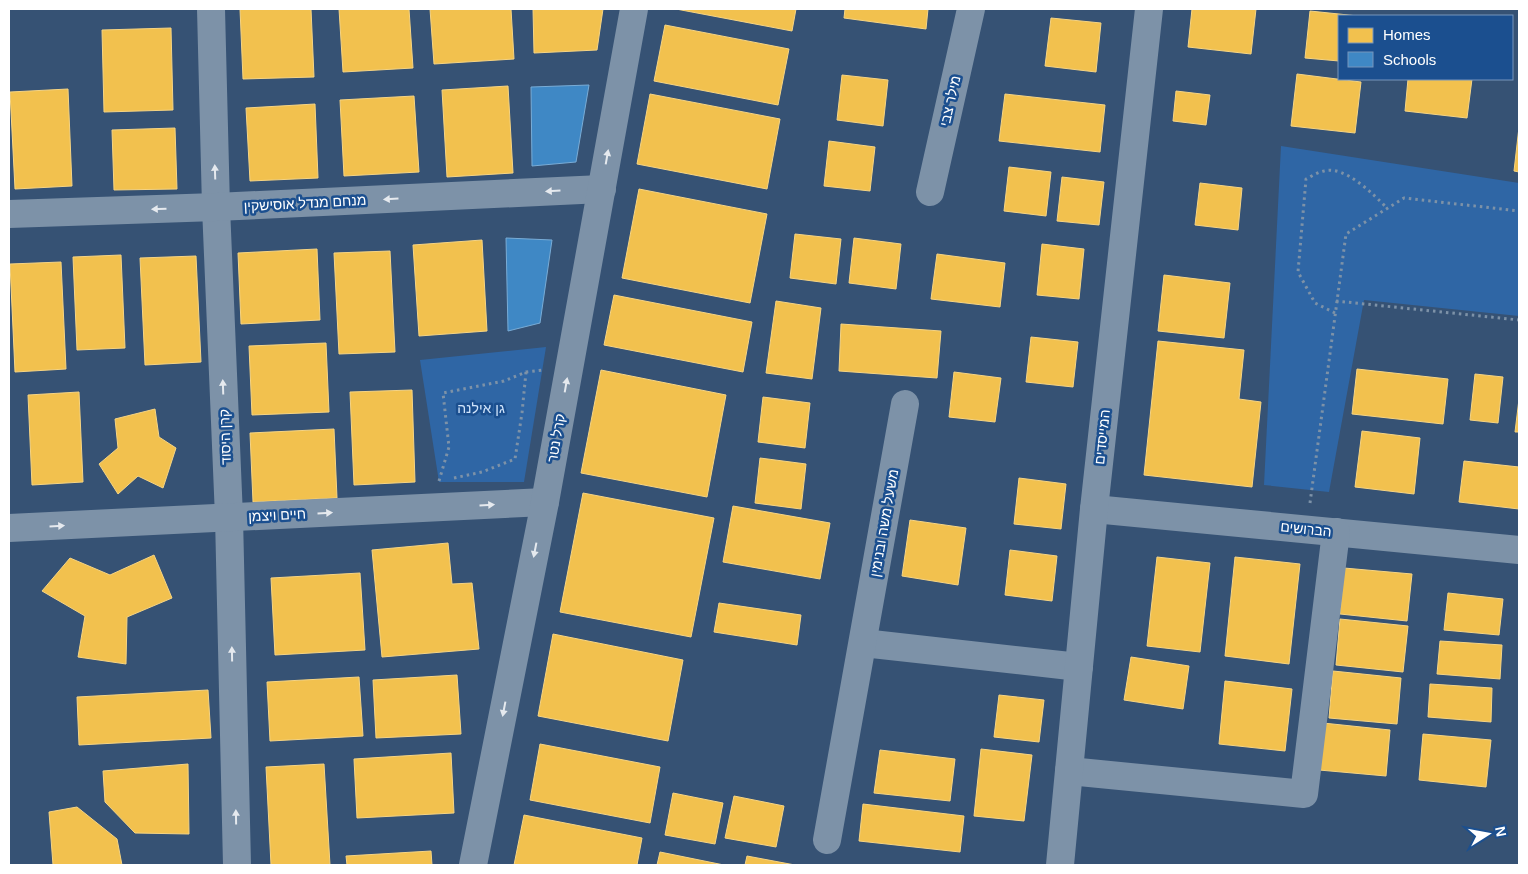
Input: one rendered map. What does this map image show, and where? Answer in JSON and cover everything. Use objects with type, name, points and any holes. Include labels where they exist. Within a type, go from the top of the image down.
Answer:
[{"type":"street","name":"קרן היסוד","points":[[211,9],[216,207],[229,517],[237,865]]},
{"type":"street","name":"קרל נטר","points":[[473,865],[545,502],[634,9]]},
{"type":"street","name":"מילר צבי","points":[[930,192],[971,9]]},
{"type":"street","name":"המייסדים","points":[[1060,865],[1094,509],[1149,9]]},
{"type":"street","name":"מנחם מנדל אוסישקין","points":[[9,214],[216,207],[602,189]]},
{"type":"street","name":"משעל משה ובנימין","points":[[827,840],[905,404]]},
{"type":"street","name":"חיים ויצמן","points":[[9,528],[545,502]]},
{"type":"street","name":"הברושים","points":[[1094,509],[1519,550]]},
{"type":"street","points":[[1069,771],[1304,794],[1336,532]]},
{"type":"street","points":[[863,643],[1078,667]]},
{"type":"path","points":[[1335,313],[1315,303],[1298,272],[1306,179],[1326,170],[1343,173],[1369,189],[1387,208]]},
{"type":"path","points":[[1306,529],[1346,234],[1404,198],[1519,212]]},
{"type":"path","points":[[1336,301],[1519,320]]},
{"type":"path","points":[[526,372],[515,459],[482,472],[439,482],[449,447],[444,393],[504,381],[526,372],[569,366]]},
{"type":"green space","points":[[1281,146],[1519,183],[1519,316],[1364,300],[1329,492],[1264,485]]},
{"type":"green space","name":"גן אילנה","points":[[546,347],[524,482],[439,482],[420,360]]},
{"type":"building: Homes","points":[[240,9],[311,9],[314,77],[243,79]]},
{"type":"building: Homes","points":[[339,9],[409,9],[413,68],[343,72]]},
{"type":"building: Homes","points":[[430,9],[511,9],[514,59],[434,64]]},
{"type":"building: Homes","points":[[533,9],[603,9],[597,50],[534,53]]},
{"type":"building: Homes","points":[[676,9],[796,9],[792,31]]},
{"type":"building: Homes","points":[[845,9],[928,9],[926,29],[844,18]]},
{"type":"building: Homes","points":[[1192,9],[1256,9],[1251,54],[1188,47]]},
{"type":"building: Homes","points":[[1310,11],[1348,15],[1338,15],[1338,61],[1305,58]]},
{"type":"building: Homes","points":[[1051,18],[1101,23],[1096,72],[1045,66]]},
{"type":"building: Homes","points":[[665,25],[789,49],[778,105],[654,81]]},
{"type":"building: Homes","points":[[171,28],[173,110],[104,112],[102,30]]},
{"type":"building: Homes","points":[[1297,74],[1361,82],[1355,133],[1291,126]]},
{"type":"building: Homes","points":[[842,75],[888,80],[883,126],[837,120]]},
{"type":"building: Homes","points":[[1408,80],[1472,80],[1467,118],[1405,111]]},
{"type":"building: Homes","points":[[508,86],[513,173],[447,177],[442,90]]},
{"type":"building: Homes","points":[[68,89],[72,186],[15,189],[10,92]]},
{"type":"building: Homes","points":[[1176,91],[1210,95],[1206,125],[1173,121]]},
{"type":"building: Homes","points":[[650,94],[780,119],[767,189],[637,164]]},
{"type":"building: Homes","points":[[1005,94],[1105,105],[1100,152],[999,141]]},
{"type":"building: Homes","points":[[414,96],[419,172],[344,176],[340,100]]},
{"type":"building: Homes","points":[[315,104],[318,178],[250,181],[246,108]]},
{"type":"building: Homes","points":[[1519,127],[1519,172],[1514,171]]},
{"type":"building: Homes","points":[[175,128],[177,189],[114,190],[112,130]]},
{"type":"building: Homes","points":[[829,141],[875,147],[870,191],[824,186]]},
{"type":"building: Homes","points":[[1009,167],[1051,172],[1046,216],[1004,211]]},
{"type":"building: Homes","points":[[1062,177],[1104,182],[1099,225],[1057,221]]},
{"type":"building: Homes","points":[[1200,183],[1242,188],[1238,230],[1195,225]]},
{"type":"building: Homes","points":[[639,189],[767,214],[750,303],[622,278]]},
{"type":"building: Homes","points":[[795,234],[841,239],[836,284],[790,278]]},
{"type":"building: Homes","points":[[854,238],[901,244],[896,289],[849,283]]},
{"type":"building: Homes","points":[[482,240],[487,331],[419,336],[413,245]]},
{"type":"building: Homes","points":[[1042,244],[1084,249],[1079,299],[1037,295]]},
{"type":"building: Homes","points":[[317,249],[320,320],[241,324],[238,253]]},
{"type":"building: Homes","points":[[390,251],[395,352],[339,354],[334,253]]},
{"type":"building: Homes","points":[[937,254],[1005,263],[1000,307],[931,299]]},
{"type":"building: Homes","points":[[121,255],[125,348],[77,350],[73,257]]},
{"type":"building: Homes","points":[[196,256],[201,362],[145,365],[140,258]]},
{"type":"building: Homes","points":[[61,262],[66,369],[15,372],[10,264]]},
{"type":"building: Homes","points":[[1164,275],[1230,283],[1224,338],[1158,331]]},
{"type":"building: Homes","points":[[614,295],[752,322],[743,372],[604,345]]},
{"type":"building: Homes","points":[[776,301],[821,308],[812,379],[766,373]]},
{"type":"building: Homes","points":[[841,324],[941,331],[937,378],[839,371]]},
{"type":"building: Homes","points":[[1031,337],[1078,342],[1073,387],[1026,382]]},
{"type":"building: Homes","points":[[1158,341],[1244,350],[1239,399],[1261,402],[1252,487],[1144,475]]},
{"type":"building: Homes","points":[[326,343],[329,412],[252,415],[249,346]]},
{"type":"building: Homes","points":[[1357,369],[1448,379],[1443,424],[1352,414]]},
{"type":"building: Homes","points":[[601,370],[726,395],[707,497],[581,473]]},
{"type":"building: Homes","points":[[954,372],[1001,378],[995,422],[949,417]]},
{"type":"building: Homes","points":[[1475,374],[1503,377],[1498,423],[1470,420]]},
{"type":"building: Homes","points":[[412,390],[415,482],[354,485],[350,392]]},
{"type":"building: Homes","points":[[79,392],[83,482],[32,485],[28,395]]},
{"type":"building: Homes","points":[[763,397],[810,403],[805,448],[758,442]]},
{"type":"building: Homes","points":[[1519,399],[1519,432],[1515,432]]},
{"type":"building: Homes","points":[[155,409],[159,437],[176,448],[163,488],[138,476],[118,494],[99,464],[118,448],[115,419]]},
{"type":"building: Homes","points":[[334,429],[337,498],[253,502],[250,433]]},
{"type":"building: Homes","points":[[1362,431],[1420,438],[1414,494],[1355,487]]},
{"type":"building: Homes","points":[[760,458],[806,464],[801,509],[755,503]]},
{"type":"building: Homes","points":[[1464,461],[1519,467],[1519,509],[1459,502]]},
{"type":"building: Homes","points":[[1019,478],[1066,484],[1061,529],[1014,524]]},
{"type":"building: Homes","points":[[583,493],[714,518],[691,637],[560,612]]},
{"type":"building: Homes","points":[[733,506],[830,523],[820,579],[723,562]]},
{"type":"building: Homes","points":[[910,520],[966,528],[958,585],[902,576]]},
{"type":"building: Homes","points":[[448,543],[452,584],[472,583],[479,649],[382,657],[372,550]]},
{"type":"building: Homes","points":[[1010,550],[1057,556],[1052,601],[1005,595]]},
{"type":"building: Homes","points":[[154,555],[172,598],[127,617],[126,664],[78,657],[85,616],[42,591],[70,558],[110,575]]},
{"type":"building: Homes","points":[[1157,557],[1210,563],[1200,652],[1147,646]]},
{"type":"building: Homes","points":[[1235,557],[1300,564],[1289,664],[1225,656]]},
{"type":"building: Homes","points":[[1344,568],[1412,574],[1407,621],[1340,614]]},
{"type":"building: Homes","points":[[360,573],[365,650],[275,655],[271,578]]},
{"type":"building: Homes","points":[[1448,593],[1503,599],[1499,635],[1444,630]]},
{"type":"building: Homes","points":[[719,603],[801,615],[797,645],[714,632]]},
{"type":"building: Homes","points":[[1340,619],[1408,626],[1403,672],[1336,665]]},
{"type":"building: Homes","points":[[553,634],[683,660],[668,741],[538,716]]},
{"type":"building: Homes","points":[[1440,641],[1502,645],[1500,679],[1437,674]]},
{"type":"building: Homes","points":[[1131,657],[1189,666],[1183,709],[1124,700]]},
{"type":"building: Homes","points":[[1333,671],[1401,678],[1397,724],[1329,718]]},
{"type":"building: Homes","points":[[457,675],[461,734],[376,738],[373,680]]},
{"type":"building: Homes","points":[[359,677],[363,736],[270,741],[267,682]]},
{"type":"building: Homes","points":[[1225,681],[1292,689],[1285,751],[1219,744]]},
{"type":"building: Homes","points":[[1430,684],[1492,688],[1491,722],[1428,717]]},
{"type":"building: Homes","points":[[208,690],[211,738],[79,745],[77,697]]},
{"type":"building: Homes","points":[[999,695],[1044,700],[1039,742],[994,737]]},
{"type":"building: Homes","points":[[1323,723],[1390,730],[1386,776],[1319,770]]},
{"type":"building: Homes","points":[[1423,734],[1491,740],[1486,787],[1419,780]]},
{"type":"building: Homes","points":[[540,744],[660,767],[650,823],[530,800]]},
{"type":"building: Homes","points":[[981,749],[1032,755],[1024,821],[974,816]]},
{"type":"building: Homes","points":[[880,750],[955,759],[950,801],[874,793]]},
{"type":"building: Homes","points":[[451,753],[454,813],[357,818],[354,759]]},
{"type":"building: Homes","points":[[188,764],[189,834],[135,833],[105,802],[103,771]]},
{"type":"building: Homes","points":[[324,764],[330,865],[271,865],[266,767]]},
{"type":"building: Homes","points":[[673,793],[723,803],[715,844],[665,835]]},
{"type":"building: Homes","points":[[734,796],[784,806],[776,847],[725,838]]},
{"type":"building: Homes","points":[[863,804],[964,816],[960,852],[859,841]]},
{"type":"building: Homes","points":[[77,807],[117,839],[122,865],[53,865],[49,812]]},
{"type":"building: Homes","points":[[524,815],[642,838],[637,865],[514,865]]},
{"type":"building: Homes","points":[[431,851],[432,865],[347,865],[346,856]]},
{"type":"building: Homes","points":[[660,852],[724,865],[657,865]]},
{"type":"building: Homes","points":[[747,856],[795,865],[745,865]]},
{"type":"building: Schools","points":[[589,85],[576,162],[532,166],[531,87]]},
{"type":"building: Schools","points":[[506,238],[552,240],[540,323],[508,331]]}]
